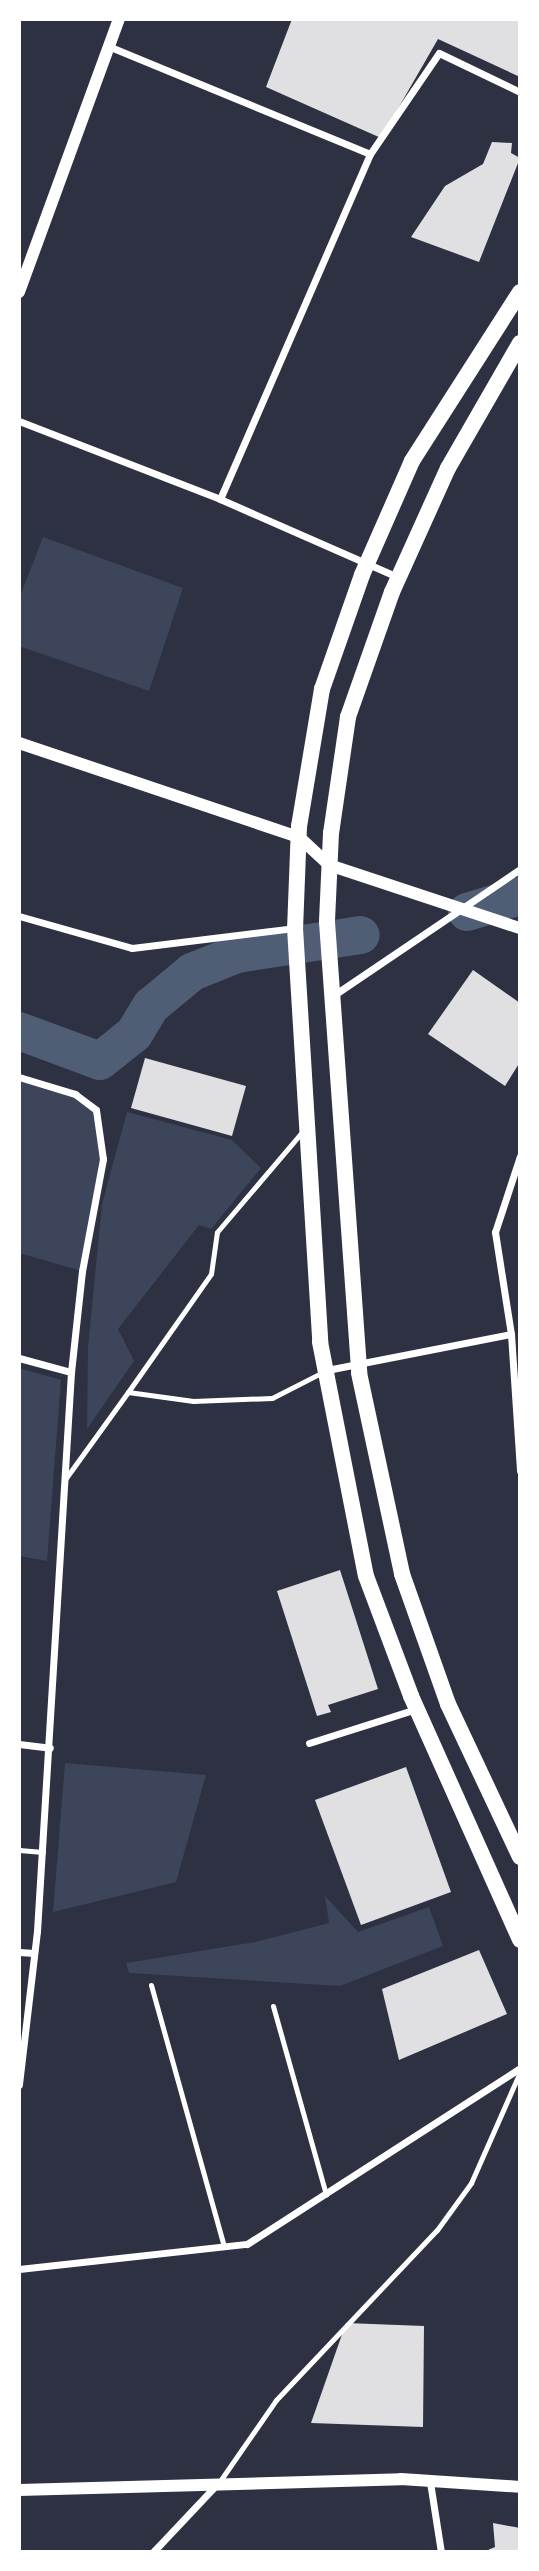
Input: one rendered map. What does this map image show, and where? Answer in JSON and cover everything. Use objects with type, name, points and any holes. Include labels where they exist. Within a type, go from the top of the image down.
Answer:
[{"type":"main road","points":[[520,292],[412,461],[366,564],[322,689],[299,837],[295,928],[305,1128],[326,1371],[366,1576],[417,1709],[515,1921],[520,1940]]},
{"type":"main road","points":[[517,354],[448,468],[398,578],[348,717],[329,865],[327,922],[358,1362],[402,1574],[448,1704],[520,1857]]},
{"type":"street","points":[[19,292],[118,19]]},
{"type":"street","points":[[108,47],[370,154]]},
{"type":"street","points":[[220,499],[370,154],[439,53],[520,92]]},
{"type":"street","points":[[19,421],[220,499],[398,578]]},
{"type":"street","points":[[19,743],[299,837],[329,865],[520,928]]},
{"type":"street","points":[[331,997],[520,869]]},
{"type":"street","points":[[19,916],[132,948],[295,928]]},
{"type":"street","points":[[19,1077],[75,1094],[96,1110],[103,1159],[82,1271],[71,1372],[43,1852],[19,2085]]},
{"type":"street","points":[[520,1156],[495,1232],[511,1334],[520,1471]]},
{"type":"street","points":[[326,1371],[358,1362],[511,1334]]},
{"type":"street","points":[[19,1358],[71,1372]]},
{"type":"street","points":[[309,1743],[417,1709]]},
{"type":"street","points":[[19,1744],[50,1748]]},
{"type":"street","points":[[19,1952],[34,1953]]},
{"type":"street","points":[[19,2269],[247,2244],[520,2070]]},
{"type":"street","points":[[153,2552],[220,2481]]},
{"type":"street","points":[[19,2490],[220,2481],[430,2482],[520,2487]]},
{"type":"street","points":[[430,2482],[441,2552]]},
{"type":"lane","points":[[64,1480],[211,1274],[217,1232],[305,1128]]},
{"type":"lane","points":[[128,1392],[193,1401],[272,1398],[326,1371]]},
{"type":"lane","points":[[19,1850],[43,1852]]},
{"type":"lane","points":[[151,1984],[223,2247]]},
{"type":"lane","points":[[273,2006],[326,2195]]},
{"type":"lane","points":[[220,2481],[276,2400],[437,2230],[471,2183],[520,2070]]},
{"type":"shaded area","points":[[43,537],[183,588],[149,691],[19,646],[19,599]]},
{"type":"shaded area","points":[[19,1078],[75,1094],[96,1110],[103,1159],[82,1271],[19,1253]]},
{"type":"shaded area","points":[[127,1112],[232,1140],[261,1168],[211,1229],[199,1225],[118,1329],[134,1361],[87,1429],[88,1347],[102,1204]]},
{"type":"shaded area","points":[[19,1368],[61,1380],[47,1561],[19,1556]]},
{"type":"shaded area","points":[[65,1763],[206,1775],[176,1882],[53,1912]]},
{"type":"shaded area","points":[[325,1896],[358,1932],[429,1907],[443,1946],[340,1986],[129,1973],[126,1963],[255,1942],[329,1923]]},
{"type":"building","points":[[292,19],[520,19],[520,77],[438,39],[381,138],[266,87]]},
{"type":"building","points":[[492,142],[512,143],[511,153],[520,158],[479,262],[411,237],[445,186],[483,164]]},
{"type":"building","points":[[473,970],[520,1003],[520,1062],[505,1086],[428,1034]]},
{"type":"building","points":[[145,1058],[246,1086],[232,1136],[131,1108]]},
{"type":"building","points":[[340,1570],[378,1689],[328,1705],[331,1712],[317,1716],[277,1591]]},
{"type":"building","points":[[406,1767],[451,1892],[361,1925],[315,1800]]},
{"type":"building","points":[[479,1950],[507,2014],[399,2060],[382,1989]]},
{"type":"building","points":[[346,2323],[424,2326],[423,2427],[311,2423]]},
{"type":"building","points":[[493,2523],[520,2528],[520,2552],[483,2552],[495,2547]]},
{"type":"waterway","points":[[467,912],[520,896]]},
{"type":"waterway","points":[[19,1031],[100,1061],[134,1034],[151,1006],[192,972],[237,954],[361,935]]}]
